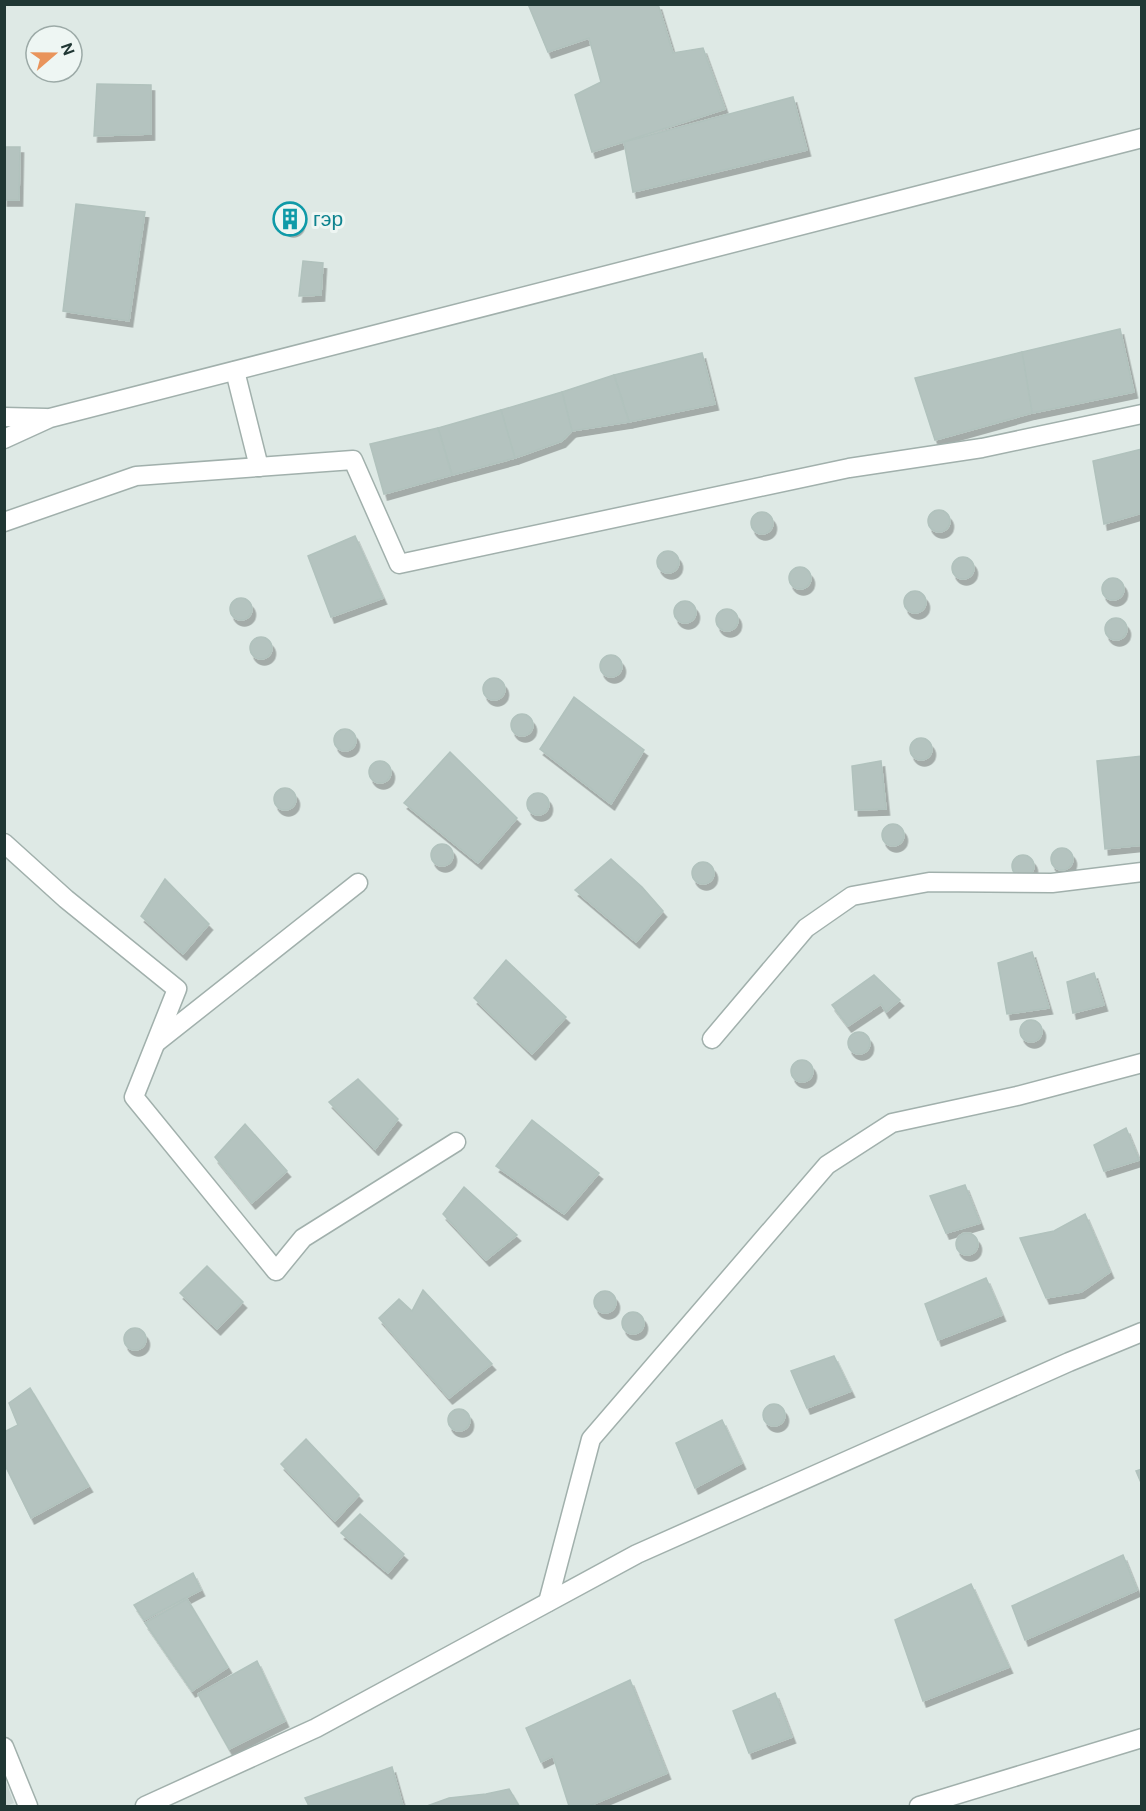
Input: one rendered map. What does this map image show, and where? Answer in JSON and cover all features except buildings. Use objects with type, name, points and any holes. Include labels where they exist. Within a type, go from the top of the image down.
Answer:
[{"type":"street","points":[[4,439],[50,418],[1142,138]]},
{"type":"street","points":[[235,371],[259,467]]},
{"type":"street","points":[[4,522],[136,476],[353,460],[399,564],[849,468],[982,448],[1142,414]]},
{"type":"street","points":[[4,417],[50,418]]},
{"type":"street","points":[[4,843],[66,899],[177,989],[134,1097],[276,1271],[303,1238],[456,1142]]},
{"type":"street","points":[[712,1039],[806,928],[852,896],[929,882],[1052,883],[1142,872]]},
{"type":"street","points":[[155,1043],[358,884]]},
{"type":"street","points":[[548,1602],[591,1439],[827,1165],[892,1123],[1017,1096],[1142,1063]]},
{"type":"street","points":[[145,1806],[316,1728],[637,1554],[1069,1362],[1142,1332]]},
{"type":"street","points":[[919,1806],[1142,1738]]},
{"type":"street","points":[[4,1747],[13,1791],[28,1806]]},
{"type":"shaded area","points":[[5,1779],[14,1803],[6,1806],[5,1806]]},
{"type":"place","name":"гэр","points":[[290,219]]}]
